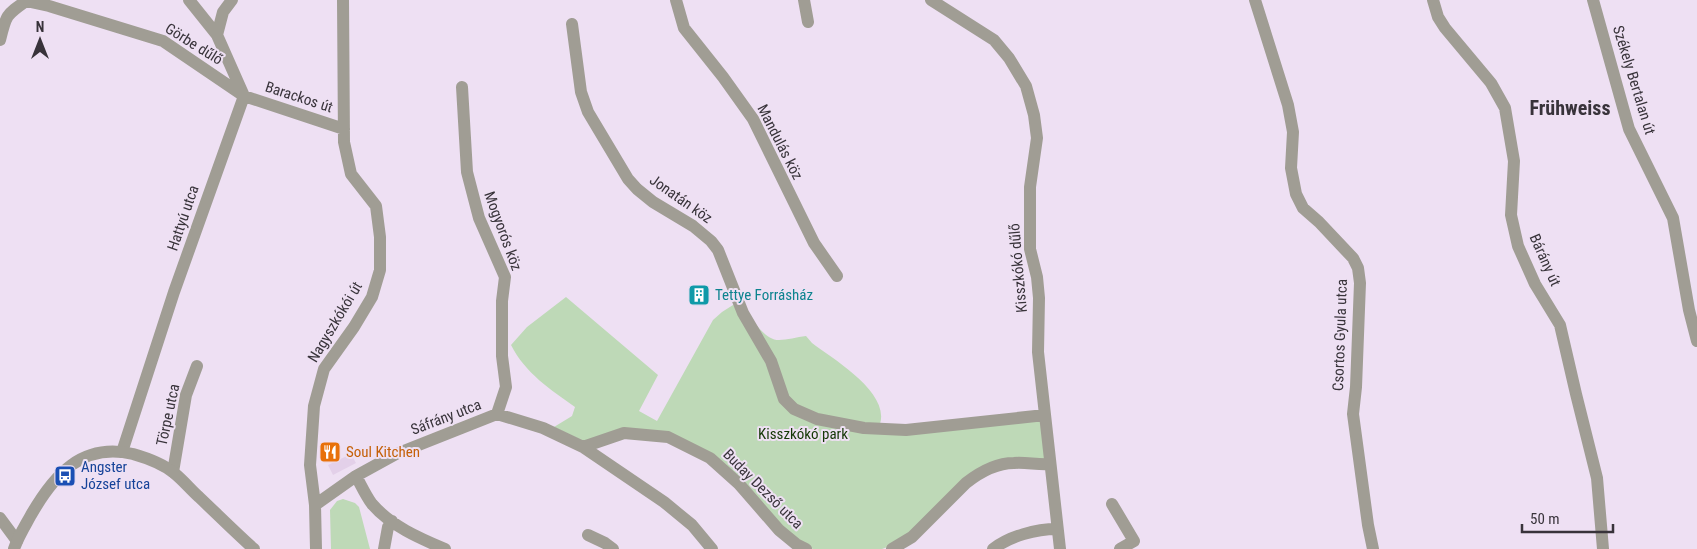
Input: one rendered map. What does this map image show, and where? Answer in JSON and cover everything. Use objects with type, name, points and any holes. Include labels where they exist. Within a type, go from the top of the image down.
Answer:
[{"type":"street","points":[[189,0],[216,34],[244,96]]},
{"type":"street","points":[[216,34],[223,12],[232,0]]},
{"type":"street","name":"Nagyszkókói út","points":[[316,549],[315,505],[310,465],[314,406],[324,369],[354,327],[372,297],[380,270],[380,237],[376,206],[351,174],[344,142],[343,0]]},
{"type":"street","name":"Mandulás köz","points":[[676,0],[684,28],[753,119],[814,242],[837,276]]},
{"type":"street","points":[[804,0],[808,22]]},
{"type":"street","name":"Kisszkókó dűlő","points":[[931,0],[994,40],[1009,58],[1026,86],[1034,115],[1036,138],[1030,188],[1030,249],[1039,298],[1038,352],[1060,549]]},
{"type":"street","name":"Csortos Gyula utca","points":[[1256,0],[1288,105],[1293,132],[1291,168],[1296,194],[1303,208],[1354,258],[1358,268],[1360,283],[1356,387],[1353,414],[1362,488],[1373,549]]},
{"type":"street","name":"Bárány út","points":[[1433,0],[1438,17],[1445,28],[1491,83],[1505,108],[1514,161],[1511,215],[1518,246],[1525,262],[1535,284],[1560,325],[1597,478],[1603,549]]},
{"type":"street","name":"Székely Bertalan út","points":[[1593,0],[1629,129],[1673,218],[1689,310],[1697,341]]},
{"type":"street","name":"Görbe dűlő","points":[[0,40],[4,20],[10,12],[26,1],[49,6],[163,41],[244,96]]},
{"type":"street","name":"Jonatán köz","points":[[572,24],[581,92],[588,112],[628,179],[637,189],[653,202],[693,226],[711,241],[718,250],[743,313],[771,361],[784,399],[794,409],[817,419],[864,428],[906,430],[1045,415]]},
{"type":"street","name":"Mogyorós köz","points":[[462,87],[466,172],[479,218],[505,277],[502,301],[502,356],[506,387],[497,414]]},
{"type":"street","name":"Barackos út","points":[[244,96],[344,128]]},
{"type":"street","name":"Hattyú utca","points":[[122,452],[174,292],[244,96]]},
{"type":"street","name":"Törpe utca","points":[[173,472],[186,395],[197,366]]},
{"type":"street","name":"Sáfrány utca","points":[[315,505],[356,476],[396,454],[497,414],[544,428],[584,447],[664,502],[692,525],[712,549]]},
{"type":"street","name":"Buday Dezső utca","points":[[584,447],[624,433],[668,437],[710,458],[739,484],[779,530],[796,544],[806,549]]},
{"type":"street","points":[[18,546],[42,496],[53,481],[81,459],[93,454],[122,452],[150,458],[173,472],[251,548]]},
{"type":"street","points":[[892,549],[912,537],[976,475],[993,466],[1014,463],[1050,464]]},
{"type":"street","points":[[356,476],[372,503],[392,521],[410,534],[445,549]]},
{"type":"street","points":[[1112,504],[1134,541],[1120,549]]},
{"type":"street","points":[[0,518],[18,546]]},
{"type":"street","points":[[384,549],[388,527],[392,521]]},
{"type":"street","points":[[993,549],[1003,542],[1043,529],[1057,529]]},
{"type":"street","points":[[588,535],[613,549]]},
{"type":"shaded area","points":[[351,454],[356,463],[333,475],[328,465]]},
{"type":"green space","name":"Kisszkókó park","points":[[566,297],[658,375],[639,411],[657,421],[713,320],[733,305],[746,313],[772,339],[782,340],[806,336],[812,343],[845,367],[858,378],[877,400],[881,412],[880,424],[905,426],[1042,412],[1048,461],[992,463],[910,534],[893,545],[882,549],[813,549],[800,543],[793,537],[752,493],[666,433],[583,441],[554,427],[572,416],[575,407],[531,372],[511,345],[527,327]]},
{"type":"green space","points":[[343,499],[355,503],[359,507],[370,549],[331,549],[330,510],[337,501]]},
{"type":"place","name":"Tettye Forrásház","points":[[699,295]]},
{"type":"place","name":"Soul Kitchen","points":[[330,452]]},
{"type":"place","name":"Angster József utca","points":[[65,476]]},
{"type":"district","name":"Frühweiss","points":[[1570,108]]}]
